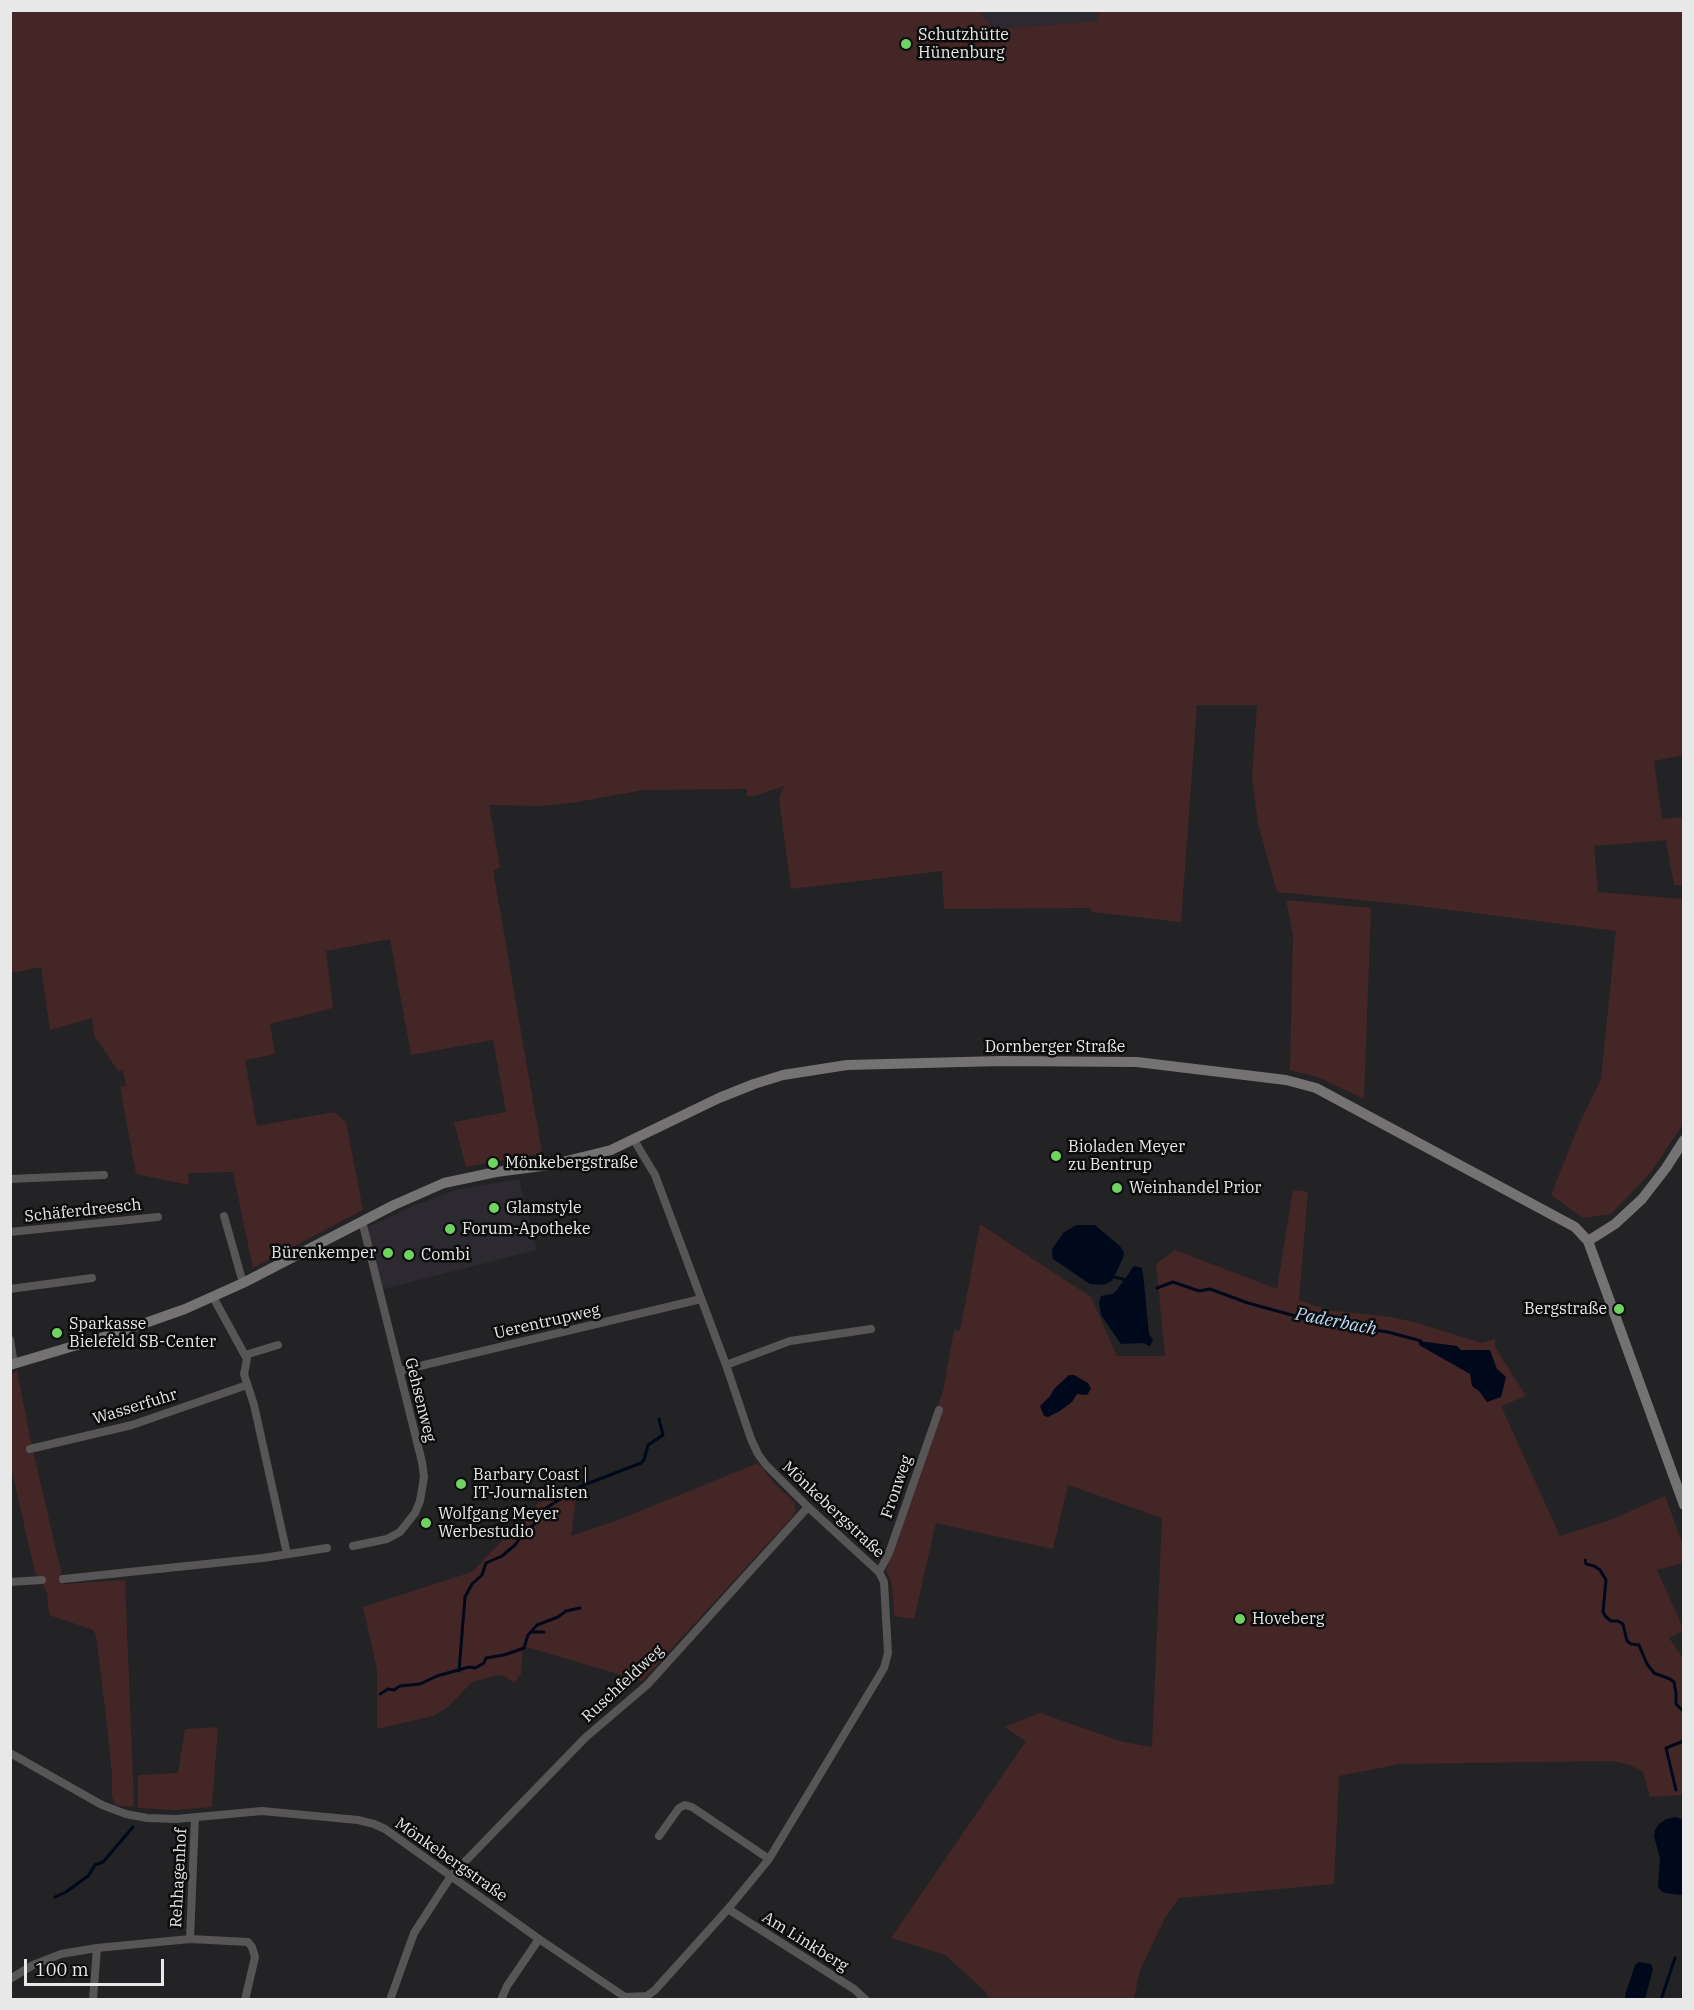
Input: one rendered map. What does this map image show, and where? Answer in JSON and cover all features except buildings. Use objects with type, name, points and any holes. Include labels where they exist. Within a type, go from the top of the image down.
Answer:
[{"type":"main road","name":"Dornberger Straße","points":[[12,1364],[117,1333],[185,1309],[243,1283],[421,1192],[451,1181],[567,1161],[611,1150],[719,1098],[783,1075],[847,1065],[1097,1060],[1173,1065],[1286,1080],[1316,1088],[1575,1227],[1588,1241],[1683,1505]]},
{"type":"main road","points":[[1588,1241],[1615,1224],[1642,1199],[1666,1168],[1683,1140]]},
{"type":"street","name":"Mönkebergstraße","points":[[10,1753],[113,1810],[147,1818],[195,1817],[262,1811],[358,1820],[374,1824],[385,1829],[539,1939],[625,1997],[647,1996],[655,1990],[770,1859],[884,1668],[888,1653],[884,1582],[879,1572],[808,1507],[758,1454],[655,1175],[634,1140]]},
{"type":"street","name":"Schäferdreesch","points":[[10,1179],[104,1175]]},
{"type":"street","points":[[224,1216],[243,1283]]},
{"type":"street","name":"Schäferdreesch","points":[[10,1232],[158,1217]]},
{"type":"street","name":"Gehsenweg","points":[[353,1546],[387,1539],[400,1532],[415,1513],[420,1501],[424,1477],[362,1221]]},
{"type":"street","points":[[10,1289],[92,1278]]},
{"type":"street","points":[[213,1297],[247,1359],[244,1374],[254,1405],[286,1554]]},
{"type":"street","name":"Uerentrupweg","points":[[399,1371],[701,1299]]},
{"type":"street","points":[[726,1365],[790,1341],[871,1329]]},
{"type":"street","points":[[10,1340],[12,1364]]},
{"type":"street","points":[[245,1355],[278,1345]]},
{"type":"street","name":"Wasserfuhr","points":[[30,1449],[132,1425],[247,1385]]},
{"type":"street","name":"Fronweg","points":[[879,1572],[889,1553],[939,1410]]},
{"type":"street","name":"Ruschfeldweg","points":[[390,2000],[414,1933],[451,1876],[586,1737],[647,1685],[808,1507]]},
{"type":"street","points":[[63,1579],[263,1558],[327,1548]]},
{"type":"street","points":[[10,1582],[42,1580]]},
{"type":"street","points":[[659,1836],[679,1808],[685,1805],[692,1807],[770,1859]]},
{"type":"street","name":"Rehhagenhof","points":[[190,1939],[195,1817]]},
{"type":"street","name":"Am Linkberg","points":[[728,1909],[854,1989],[866,2000]]},
{"type":"street","name":"Rehhagenhof","points":[[10,1979],[33,1965],[61,1954],[97,1948],[190,1939],[248,1942],[255,1957],[245,2000]]},
{"type":"street","points":[[501,2000],[507,1986],[539,1939]]},
{"type":"street","points":[[93,2000],[97,1948]]},
{"type":"shaded area","points":[[1097,10],[1683,11],[1684,755],[1654,761],[1662,819],[1683,817],[1683,885],[1674,885],[1666,840],[1594,846],[1598,892],[1683,899],[1683,1124],[1652,1171],[1611,1214],[1583,1218],[1551,1195],[1580,1122],[1601,1079],[1616,931],[1410,905],[1277,892],[1258,824],[1252,777],[1257,705],[1197,705],[1181,922],[1092,912],[1090,908],[944,909],[942,871],[791,889],[779,799],[784,786],[747,797],[747,789],[644,790],[542,806],[489,805],[500,868],[493,870],[542,1153],[466,1167],[454,1122],[506,1112],[493,1040],[411,1055],[390,939],[326,951],[333,1008],[270,1024],[275,1054],[245,1060],[257,1126],[334,1112],[346,1122],[363,1210],[253,1268],[233,1172],[188,1173],[189,1185],[136,1174],[120,1087],[126,1086],[123,1070],[118,1071],[94,1035],[92,1018],[50,1030],[41,967],[11,973],[11,11],[979,11],[993,29],[1098,21]]},
{"type":"shaded area","points":[[979,11],[1097,11],[1098,21],[993,29]]},
{"type":"shaded area","points":[[1286,900],[1371,908],[1364,1099],[1320,1078],[1290,1070],[1293,934]]},
{"type":"shaded area","points":[[519,1179],[537,1250],[383,1289],[367,1227],[415,1205],[459,1189]]},
{"type":"shaded area","points":[[1293,1190],[1308,1192],[1299,1300],[1327,1310],[1391,1317],[1414,1322],[1482,1343],[1495,1339],[1495,1347],[1526,1396],[1501,1406],[1560,1536],[1610,1520],[1665,1496],[1683,1545],[1683,1563],[1657,1570],[1683,1628],[1683,1631],[1669,1638],[1683,1658],[1683,1795],[1650,1797],[1643,1772],[1630,1765],[1613,1761],[1400,1764],[1339,1776],[1334,1884],[1179,1898],[1165,1918],[1140,1970],[1134,1999],[989,1999],[986,1992],[945,1955],[891,1938],[1026,1741],[1004,1727],[1040,1713],[1123,1742],[1152,1747],[1162,1518],[1068,1485],[1053,1549],[936,1523],[914,1619],[894,1616],[892,1584],[886,1570],[942,1408],[937,1408],[943,1391],[954,1330],[960,1331],[980,1224],[1091,1297],[1117,1356],[1165,1356],[1156,1264],[1175,1250],[1277,1289]]},
{"type":"shaded area","points":[[17,1371],[64,1584],[125,1580],[134,1804],[132,1807],[116,1805],[112,1797],[108,1733],[96,1635],[93,1630],[49,1615],[47,1593],[35,1573],[11,1467],[10,1374]]},
{"type":"shaded area","points":[[758,1463],[794,1502],[796,1511],[642,1681],[523,1646],[521,1674],[514,1683],[499,1675],[472,1682],[448,1707],[433,1716],[377,1729],[377,1669],[363,1607],[472,1572],[538,1503],[577,1487],[571,1536],[618,1520]]},
{"type":"shaded area","points":[[218,1727],[212,1807],[174,1810],[138,1808],[138,1775],[178,1773],[185,1729]]},
{"type":"water","points":[[1077,1225],[1095,1225],[1120,1246],[1124,1253],[1123,1258],[1112,1281],[1103,1285],[1090,1284],[1053,1259],[1052,1249],[1064,1232]]},
{"type":"water","points":[[1134,1266],[1142,1268],[1143,1273],[1149,1334],[1153,1340],[1150,1346],[1143,1343],[1121,1344],[1101,1315],[1099,1302],[1101,1296],[1116,1291]]},
{"type":"water","points":[[1419,1341],[1457,1346],[1461,1350],[1490,1350],[1497,1369],[1506,1377],[1501,1397],[1487,1402],[1472,1386],[1470,1374],[1419,1345]]},
{"type":"water","points":[[1069,1375],[1074,1375],[1088,1383],[1091,1389],[1087,1395],[1077,1394],[1072,1402],[1060,1411],[1048,1417],[1044,1416],[1040,1406]]},
{"type":"water","points":[[1676,1817],[1683,1820],[1684,1894],[1681,1895],[1665,1893],[1658,1887],[1660,1858],[1654,1836],[1659,1824],[1666,1819]]},
{"type":"water","points":[[1639,1962],[1651,1964],[1653,1969],[1645,1999],[1627,1999],[1626,1992],[1635,1965]]},
{"type":"waterway","name":"Paderbach","points":[[1114,1277],[1127,1280]]},
{"type":"waterway","name":"Paderbach","points":[[1157,1288],[1173,1282],[1199,1291],[1210,1289],[1248,1303],[1317,1322],[1388,1332],[1421,1341]]},
{"type":"waterway","points":[[459,1671],[465,1597],[472,1584],[482,1575],[486,1563],[502,1556],[515,1545],[524,1532],[536,1523],[543,1510],[579,1487],[641,1463],[648,1445],[663,1435],[659,1419]]},
{"type":"waterway","name":"Paderbach","points":[[1585,1560],[1586,1564],[1600,1570],[1606,1580],[1603,1612],[1606,1617],[1623,1624],[1627,1641],[1639,1645],[1647,1664],[1654,1673],[1674,1682],[1676,1704],[1684,1712]]},
{"type":"waterway","points":[[380,1694],[388,1689],[394,1690],[400,1686],[420,1684],[437,1676],[469,1667],[475,1668],[484,1663],[486,1658],[524,1648],[528,1635],[537,1625],[558,1617],[566,1611],[580,1608]]},
{"type":"waterway","points":[[531,1632],[544,1632]]},
{"type":"waterway","name":"Paderbach","points":[[1676,1790],[1666,1748],[1684,1741]]},
{"type":"waterway","points":[[55,1897],[88,1876],[95,1865],[103,1862],[133,1827]]},
{"type":"waterway","name":"Paderbach","points":[[1661,2000],[1675,1958]]},
{"type":"place","name":"Schutzhütte Hünenburg","points":[[906,44]]},
{"type":"place","name":"Bioladen Meyer zu Bentrup","points":[[1056,1156]]},
{"type":"place","name":"Mönkebergstraße","points":[[493,1163]]},
{"type":"place","name":"Weinhandel Prior","points":[[1117,1188]]},
{"type":"place","name":"Glamstyle","points":[[494,1208]]},
{"type":"place","name":"Forum-Apotheke","points":[[450,1229]]},
{"type":"place","name":"Bürenkemper","points":[[388,1253]]},
{"type":"place","name":"Combi","points":[[409,1255]]},
{"type":"place","name":"Bergstraße","points":[[1619,1309]]},
{"type":"place","name":"Sparkasse Bielefeld SB-Center","points":[[57,1333]]},
{"type":"place","name":"Barbary Coast | IT-Journalisten","points":[[461,1484]]},
{"type":"place","name":"Wolfgang Meyer Werbestudio","points":[[426,1523]]},
{"type":"place","name":"Hoveberg","points":[[1240,1619]]}]
